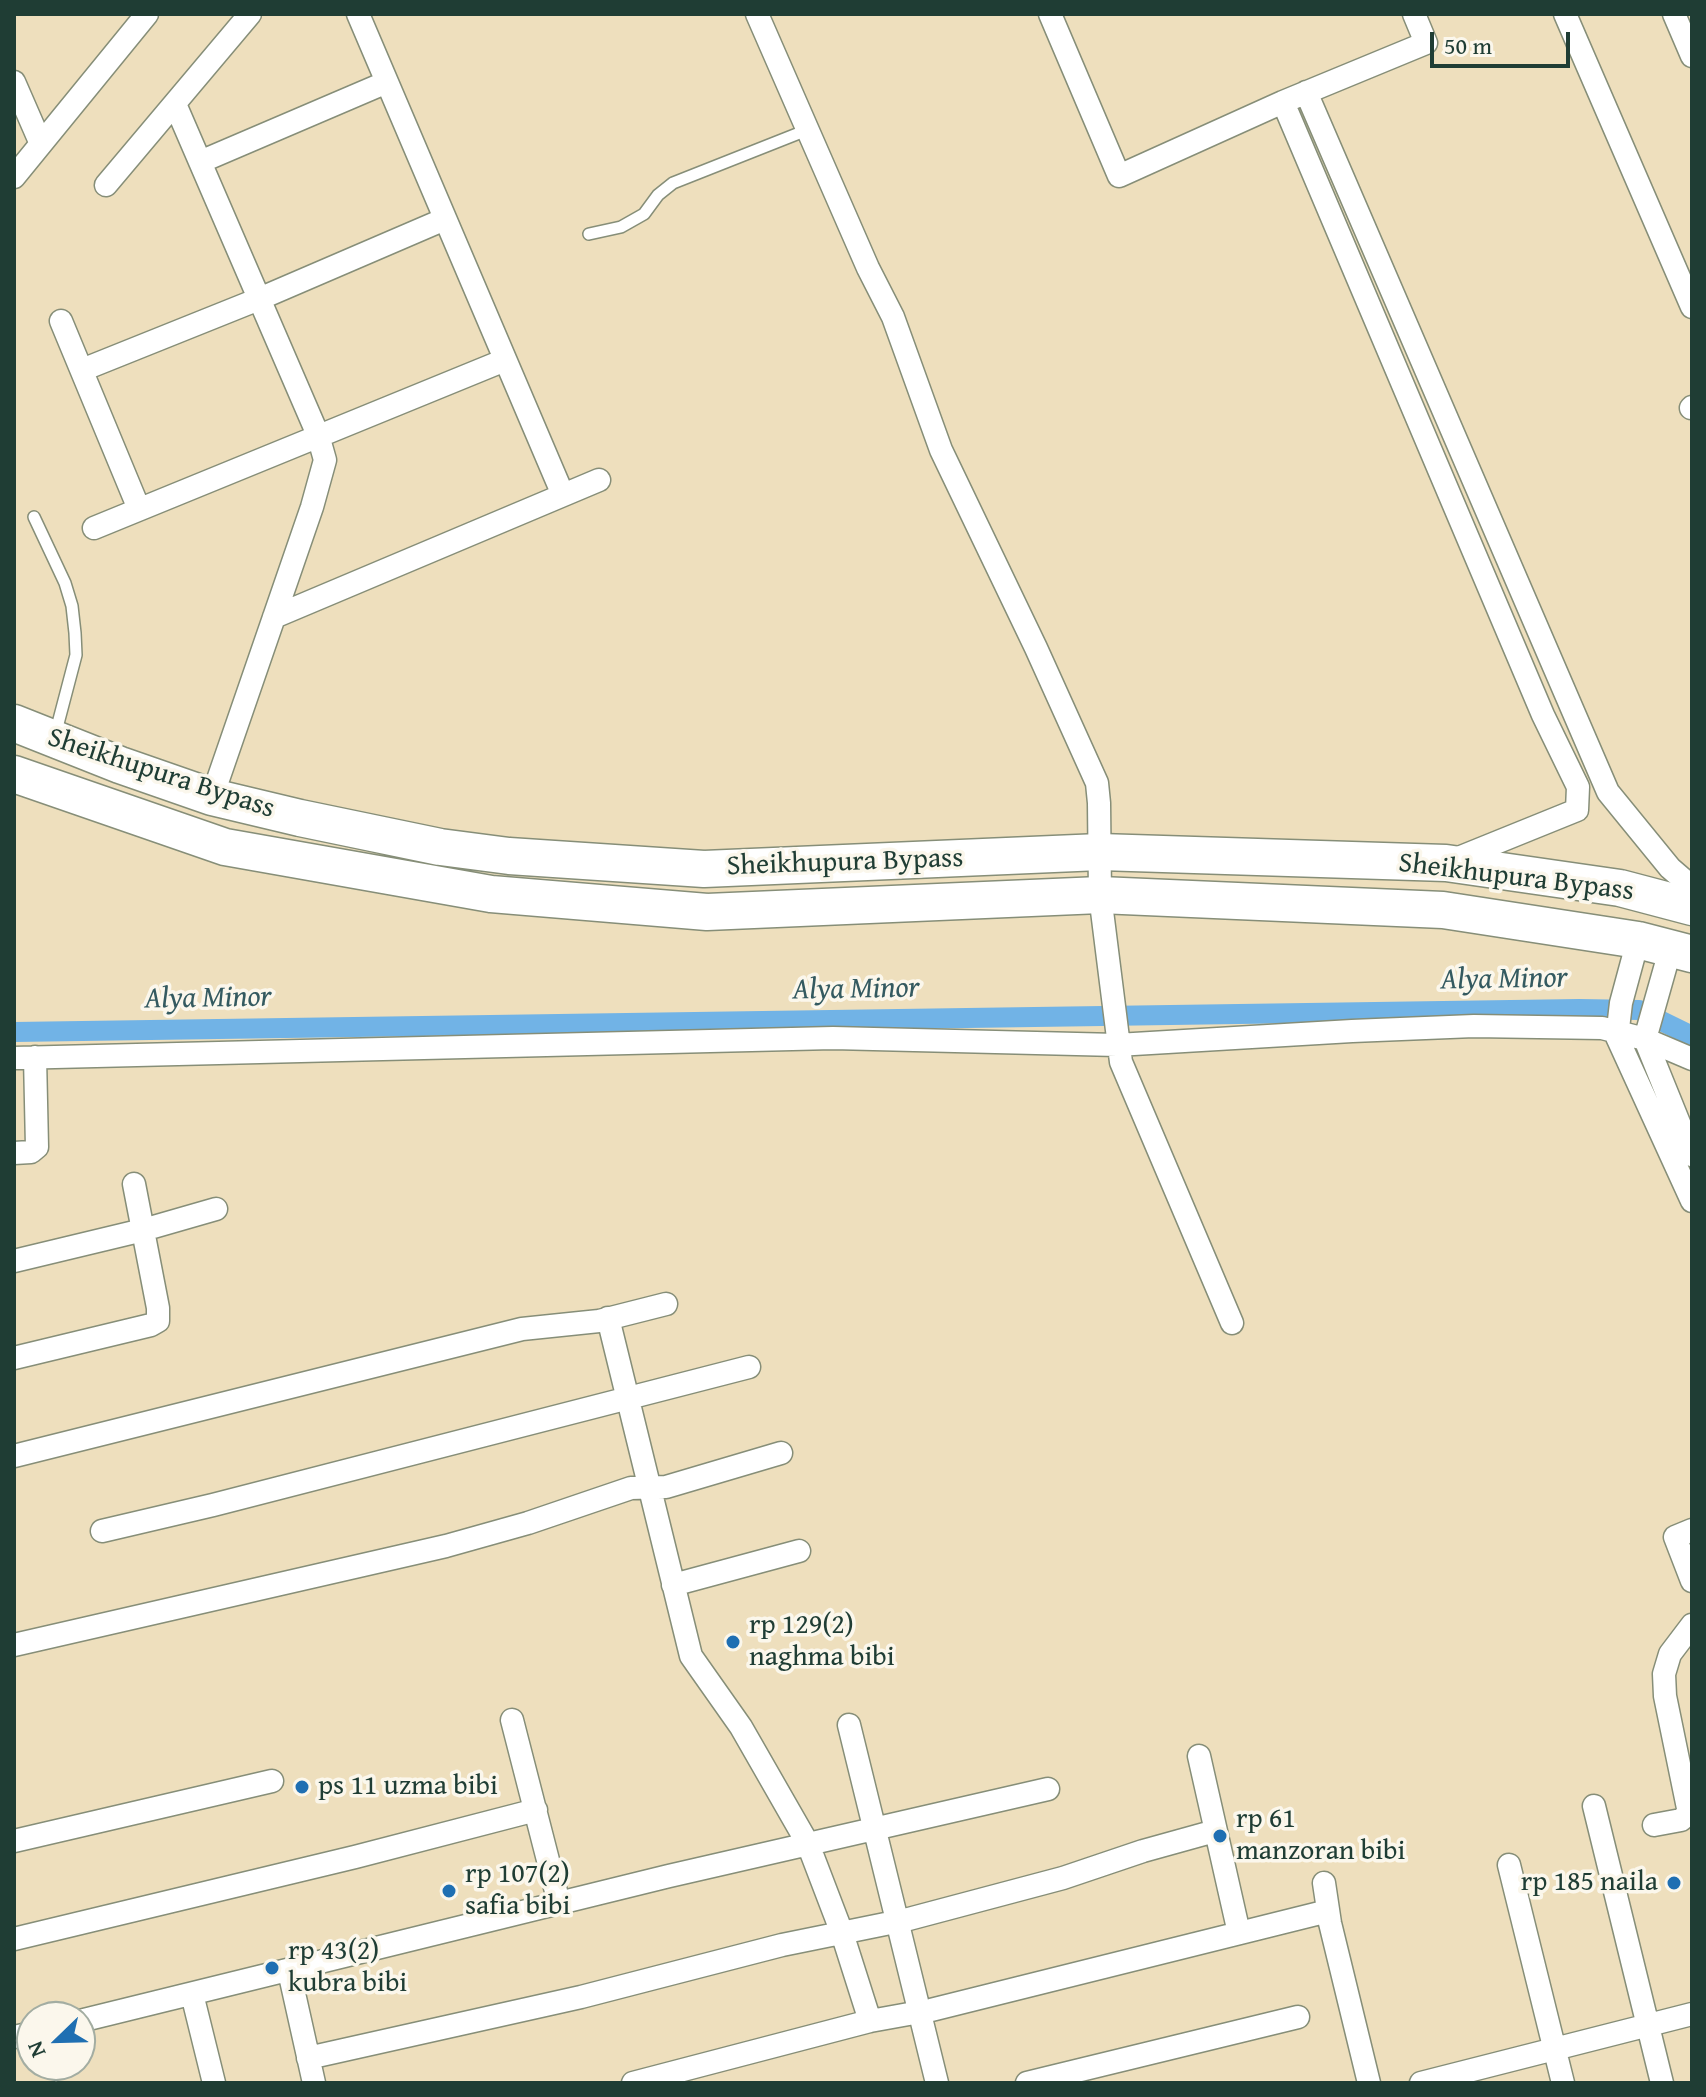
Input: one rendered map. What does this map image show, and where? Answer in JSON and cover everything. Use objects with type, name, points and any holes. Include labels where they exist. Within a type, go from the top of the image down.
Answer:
[{"type":"highway","name":"Sheikhupura Bypass","points":[[14,723],[212,797],[440,847],[509,856],[704,869],[1100,852],[1446,863],[1620,888],[1692,907]]},
{"type":"highway","name":"Sheikhupura Bypass","points":[[14,774],[225,847],[491,894],[707,912],[1100,895],[1443,910],[1667,947]]},
{"type":"street","points":[[14,177],[147,14]]},
{"type":"street","points":[[106,185],[250,14]]},
{"type":"street","points":[[358,14],[563,495]]},
{"type":"street","points":[[757,14],[868,268],[893,317],[941,450],[1097,783],[1100,895],[1117,1045],[1128,1081],[1232,1323]]},
{"type":"street","points":[[1050,14],[1119,176],[1306,92],[1426,43],[1414,14]]},
{"type":"street","points":[[1674,14],[1692,56]]},
{"type":"street","points":[[1573,16],[1687,282],[1692,307]]},
{"type":"street","points":[[14,82],[41,144]]},
{"type":"street","points":[[200,162],[387,82]]},
{"type":"street","points":[[1306,92],[1608,792],[1670,868],[1692,887]]},
{"type":"street","points":[[1283,102],[1543,715],[1578,787],[1577,810],[1446,863]]},
{"type":"street","points":[[175,104],[318,435],[325,460],[212,797]]},
{"type":"street","points":[[82,370],[259,299],[445,219]]},
{"type":"street","points":[[61,321],[139,509]]},
{"type":"street","points":[[94,528],[505,360]]},
{"type":"street","points":[[274,617],[599,480]]},
{"type":"street","points":[[14,1153],[31,1152],[37,1147],[25,1058],[833,1038],[1117,1045],[1474,1026],[1602,1028],[1619,1017],[1667,947]]},
{"type":"street","points":[[1667,947],[1648,1025],[1692,1155]]},
{"type":"street","points":[[1619,1017],[1648,1025],[1692,1059]]},
{"type":"street","points":[[1619,1017],[1619,1042],[1692,1201]]},
{"type":"street","points":[[14,1358],[156,1323],[158,1308],[134,1184]]},
{"type":"street","points":[[14,1261],[216,1209]]},
{"type":"street","points":[[14,1456],[522,1329],[608,1318],[666,1304]]},
{"type":"street","points":[[608,1318],[691,1656],[741,1727],[808,1844],[842,1933],[870,2021]]},
{"type":"street","points":[[102,1531],[749,1367]]},
{"type":"street","points":[[14,1645],[446,1546],[528,1523],[631,1488],[666,1487],[781,1453]]},
{"type":"street","points":[[1692,1530],[1675,1537],[1686,1547],[1692,1581]]},
{"type":"street","points":[[673,1585],[799,1551]]},
{"type":"street","points":[[1654,1825],[1681,1820],[1689,1813],[1687,1773],[1665,1696],[1664,1674],[1670,1654],[1692,1625]]},
{"type":"street","points":[[512,1720],[559,1903]]},
{"type":"street","points":[[849,1725],[937,2083]]},
{"type":"street","points":[[1199,1756],[1239,1933]]},
{"type":"street","points":[[14,1841],[272,1781]]},
{"type":"street","points":[[96,2017],[559,1903],[1048,1789]]},
{"type":"street","points":[[1594,1806],[1662,2083]]},
{"type":"street","points":[[14,1939],[340,1861],[536,1810]]},
{"type":"street","points":[[308,2058],[581,1997],[782,1945],[897,1921],[1063,1878],[1215,1831]]},
{"type":"street","points":[[1509,1865],[1563,2083]]},
{"type":"street","points":[[1324,1883],[1369,2083]]},
{"type":"street","points":[[633,2083],[870,2021],[919,2012],[1328,1911]]},
{"type":"street","points":[[289,1971],[314,2083]]},
{"type":"street","points":[[192,1994],[214,2083]]},
{"type":"street","points":[[1421,2083],[1465,2078],[1555,2049],[1692,2014]]},
{"type":"street","points":[[1027,2083],[1298,2017]]},
{"type":"lane","points":[[589,234],[621,227],[644,214],[658,195],[673,183],[807,130]]},
{"type":"lane","points":[[34,517],[65,583],[75,633],[76,655],[54,740]]},
{"type":"waterway","name":"Alya Minor","points":[[14,1032],[1579,1009],[1639,1010],[1692,1036]]},
{"type":"place","name":"rp 129(2) naghma bibi","points":[[733,1642]]},
{"type":"place","name":"ps 11 uzma bibi","points":[[302,1787]]},
{"type":"place","name":"rp 61 manzoran bibi","points":[[1220,1836]]},
{"type":"place","name":"rp 185 naila","points":[[1674,1883]]},
{"type":"place","name":"rp 107(2) safia bibi","points":[[449,1891]]},
{"type":"place","name":"rp 43(2) kubra bibi","points":[[272,1968]]}]
